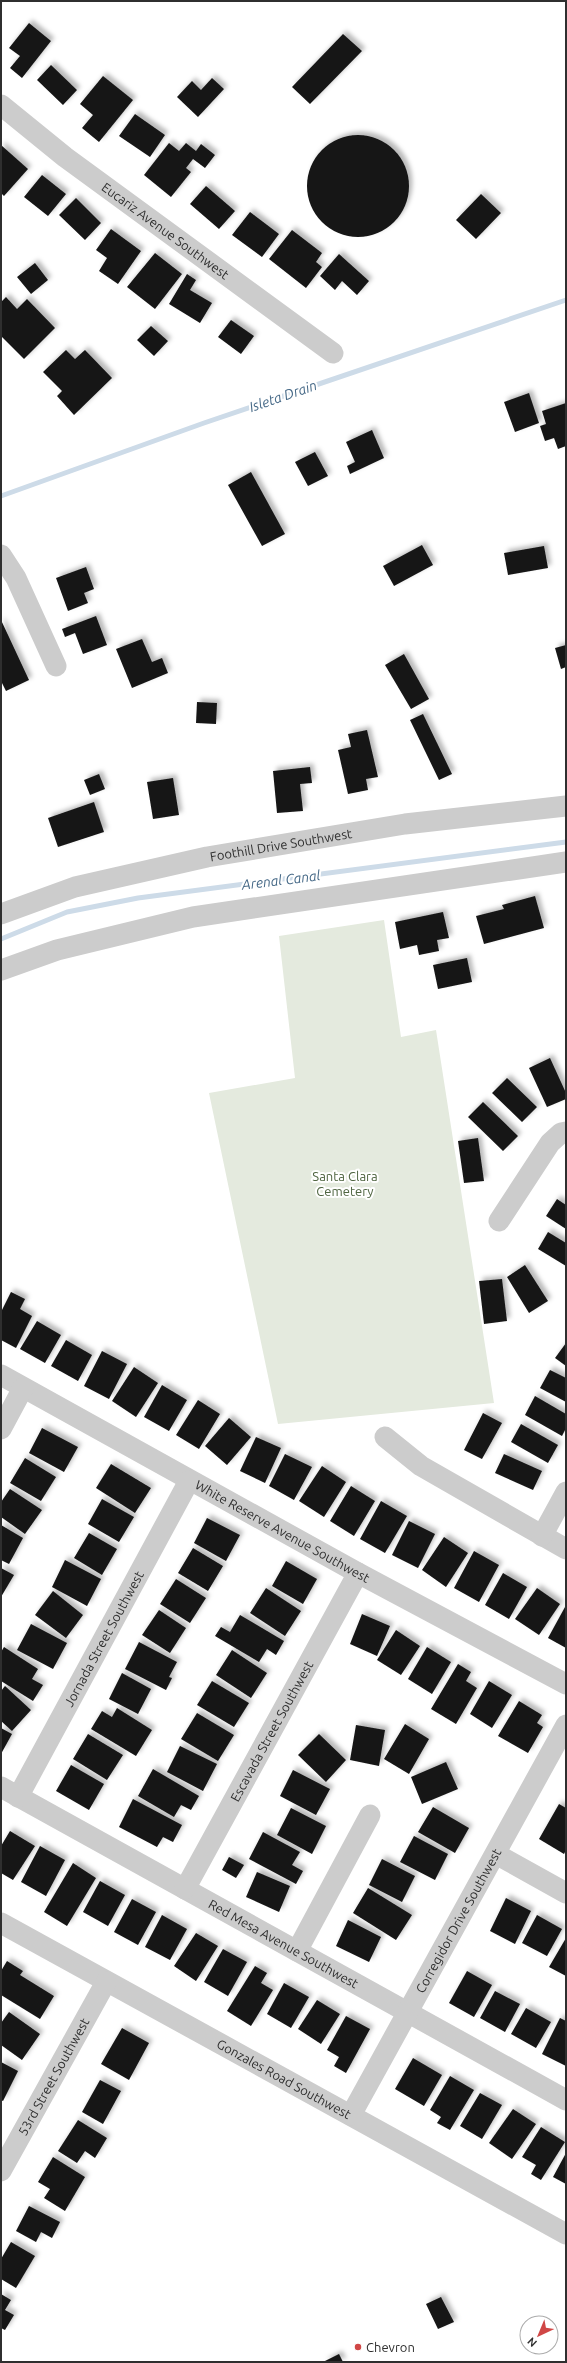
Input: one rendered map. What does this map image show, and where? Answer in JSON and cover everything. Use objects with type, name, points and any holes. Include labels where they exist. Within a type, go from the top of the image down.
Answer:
[{"type":"street","name":"Eucariz Avenue Southwest","points":[[1,105],[65,157],[333,353]]},
{"type":"street","points":[[1,555],[16,578],[56,666]]},
{"type":"street","name":"Foothill Drive Southwest","points":[[1,914],[75,887],[207,857],[404,824],[566,806]]},
{"type":"street","points":[[1,970],[56,950],[193,917],[566,862]]},
{"type":"street","points":[[499,1220],[550,1143],[561,1133],[566,1132]]},
{"type":"street","name":"White Reserve Avenue Southwest","points":[[1,1375],[358,1573],[566,1684]]},
{"type":"street","points":[[1,1429],[23,1388]]},
{"type":"street","points":[[385,1437],[421,1466],[566,1550]]},
{"type":"street","name":"Jornada Street Southwest","points":[[10,1792],[190,1481]]},
{"type":"street","points":[[542,1536],[566,1492]]},
{"type":"street","name":"Escavada Street Southwest","points":[[185,1889],[358,1573]]},
{"type":"street","name":"Corregidor Drive Southwest","points":[[351,2116],[566,1725]]},
{"type":"street","name":"Red Mesa Avenue Southwest","points":[[10,1792],[566,2100]]},
{"type":"street","points":[[297,1951],[370,1815]]},
{"type":"street","points":[[496,1854],[566,1893]]},
{"type":"street","name":"Gonzales Road Southwest","points":[[1,1923],[566,2234]]},
{"type":"street","name":"53rd Street Southwest","points":[[1,2171],[106,1982]]},
{"type":"green space","name":"Santa Clara Cemetery","points":[[384,920],[401,1037],[436,1030],[494,1403],[278,1424],[209,1093],[295,1078],[279,936]]},
{"type":"building","points":[[29,23],[51,41],[22,78],[10,68],[20,56],[9,48]]},
{"type":"building","points":[[343,34],[362,51],[310,104],[292,87]]},
{"type":"building","points":[[51,65],[77,90],[63,105],[37,80]]},
{"type":"building","points":[[103,76],[133,100],[99,142],[82,128],[93,115],[80,104]]},
{"type":"building","points":[[212,78],[224,89],[198,117],[177,97],[192,81],[201,90]]},
{"type":"building","points":[[135,114],[165,135],[150,157],[119,136]]},
{"type":"building","points":[[358,135],[377,139],[394,150],[405,167],[409,186],[405,205],[394,222],[377,233],[358,237],[339,233],[322,222],[311,205],[307,186],[311,167],[322,150],[339,139]]},
{"type":"building","points":[[169,143],[179,151],[186,143],[196,151],[201,144],[215,155],[205,168],[193,159],[186,168],[191,172],[171,197],[144,175]]},
{"type":"building","points":[[1,145],[28,169],[4,196],[1,193]]},
{"type":"building","points":[[42,175],[66,194],[48,216],[24,197]]},
{"type":"building","points":[[206,186],[235,211],[219,229],[190,204]]},
{"type":"building","points":[[481,194],[501,213],[476,239],[456,220]]},
{"type":"building","points":[[76,198],[101,223],[85,240],[59,215]]},
{"type":"building","points":[[250,212],[279,234],[262,257],[232,235]]},
{"type":"building","points":[[111,229],[141,251],[118,284],[99,271],[107,258],[96,250]]},
{"type":"building","points":[[292,230],[322,253],[316,262],[322,267],[306,288],[269,259]]},
{"type":"building","points":[[155,253],[182,274],[155,309],[127,287]]},
{"type":"building","points":[[339,254],[369,281],[357,295],[342,281],[335,290],[320,276]]},
{"type":"building","points":[[35,263],[48,280],[31,294],[17,277]]},
{"type":"building","points":[[187,274],[196,280],[190,290],[212,303],[200,323],[169,304]]},
{"type":"building","points":[[6,297],[17,309],[27,299],[55,328],[24,359],[1,336],[1,302]]},
{"type":"building","points":[[231,320],[254,336],[241,354],[218,337]]},
{"type":"building","points":[[151,326],[168,341],[154,356],[137,340]]},
{"type":"building","points":[[66,350],[75,359],[85,350],[112,378],[74,415],[57,396],[62,391],[43,372]]},
{"type":"building","points":[[529,393],[539,423],[515,432],[504,402]]},
{"type":"building","points":[[566,403],[566,446],[558,449],[554,438],[545,441],[540,426],[546,424],[542,411]]},
{"type":"building","points":[[372,430],[384,458],[350,474],[347,466],[355,462],[346,442]]},
{"type":"building","points":[[315,452],[328,476],[308,486],[295,462]]},
{"type":"building","points":[[251,472],[285,534],[262,546],[228,485]]},
{"type":"building","points":[[422,545],[433,565],[394,586],[383,566]]},
{"type":"building","points":[[544,546],[548,568],[508,575],[504,553]]},
{"type":"building","points":[[86,567],[94,589],[84,593],[88,603],[68,611],[56,578]]},
{"type":"building","points":[[96,616],[107,645],[83,654],[75,633],[65,637],[62,629]]},
{"type":"building","points":[[1,620],[29,680],[6,691],[1,681]]},
{"type":"building","points":[[142,639],[152,662],[162,658],[168,673],[132,688],[116,649]]},
{"type":"building","points":[[566,645],[566,667],[561,669],[555,648]]},
{"type":"building","points":[[404,654],[429,699],[411,709],[385,665]]},
{"type":"building","points":[[197,702],[217,703],[216,724],[196,723]]},
{"type":"building","points":[[423,714],[452,774],[439,780],[410,720]]},
{"type":"building","points":[[367,730],[378,777],[366,779],[368,790],[348,794],[338,750],[351,747],[348,734]]},
{"type":"building","points":[[310,767],[312,783],[300,784],[303,811],[277,813],[273,771]]},
{"type":"building","points":[[99,774],[105,789],[90,795],[84,780]]},
{"type":"building","points":[[173,778],[179,815],[153,819],[147,782]]},
{"type":"building","points":[[94,802],[104,832],[58,847],[48,818]]},
{"type":"building","points":[[535,896],[544,928],[484,944],[476,916],[504,909],[502,905]]},
{"type":"building","points":[[443,912],[449,938],[437,940],[439,951],[419,955],[417,945],[400,949],[395,922]]},
{"type":"building","points":[[467,958],[472,982],[438,989],[433,965]]},
{"type":"building","points":[[550,1058],[566,1093],[566,1099],[547,1107],[529,1068]]},
{"type":"building","points":[[507,1078],[537,1107],[522,1122],[492,1093]]},
{"type":"building","points":[[483,1102],[518,1136],[503,1151],[468,1117]]},
{"type":"building","points":[[478,1138],[484,1181],[464,1183],[458,1141]]},
{"type":"building","points":[[557,1199],[566,1205],[566,1229],[546,1216]]},
{"type":"building","points":[[548,1232],[566,1243],[566,1266],[538,1249]]},
{"type":"building","points":[[525,1265],[548,1301],[529,1313],[507,1277]]},
{"type":"building","points":[[502,1279],[507,1321],[484,1324],[479,1281]]},
{"type":"building","points":[[11,1292],[25,1299],[20,1309],[32,1316],[16,1348],[1,1340],[1,1312]]},
{"type":"building","points":[[37,1321],[61,1335],[45,1363],[20,1349]]},
{"type":"building","points":[[66,1340],[92,1355],[78,1381],[51,1366]]},
{"type":"building","points":[[566,1343],[566,1366],[555,1358]]},
{"type":"building","points":[[102,1351],[127,1364],[109,1399],[84,1386]]},
{"type":"building","points":[[134,1367],[158,1383],[136,1417],[112,1401]]},
{"type":"building","points":[[550,1370],[566,1378],[566,1402],[540,1388]]},
{"type":"building","points":[[162,1385],[187,1400],[169,1431],[144,1417]]},
{"type":"building","points":[[535,1396],[566,1414],[566,1428],[562,1436],[525,1415]]},
{"type":"building","points":[[198,1400],[220,1414],[199,1449],[176,1435]]},
{"type":"building","points":[[483,1413],[502,1423],[482,1459],[464,1450]]},
{"type":"building","points":[[229,1418],[251,1437],[227,1465],[205,1446]]},
{"type":"building","points":[[521,1424],[558,1445],[548,1463],[511,1442]]},
{"type":"building","points":[[42,1428],[78,1447],[64,1472],[29,1453]]},
{"type":"building","points":[[256,1437],[281,1448],[265,1483],[240,1471]]},
{"type":"building","points":[[285,1454],[312,1467],[294,1500],[269,1486]]},
{"type":"building","points":[[504,1454],[542,1471],[533,1490],[495,1473]]},
{"type":"building","points":[[25,1458],[56,1477],[41,1501],[10,1483]]},
{"type":"building","points":[[111,1464],[151,1488],[135,1513],[96,1488]]},
{"type":"building","points":[[322,1466],[346,1482],[324,1517],[299,1501]]},
{"type":"building","points":[[351,1486],[375,1501],[354,1536],[330,1521]]},
{"type":"building","points":[[10,1489],[42,1510],[25,1534],[1,1517],[1,1502]]},
{"type":"building","points":[[102,1499],[134,1517],[119,1542],[88,1524]]},
{"type":"building","points":[[381,1501],[407,1516],[385,1553],[360,1539]]},
{"type":"building","points":[[207,1518],[240,1535],[226,1561],[194,1543]]},
{"type":"building","points":[[409,1521],[435,1534],[418,1568],[392,1555]]},
{"type":"building","points":[[1,1525],[23,1538],[9,1564],[1,1560]]},
{"type":"building","points":[[89,1533],[117,1549],[102,1575],[74,1558]]},
{"type":"building","points":[[444,1537],[468,1553],[446,1587],[422,1570]]},
{"type":"building","points":[[193,1548],[223,1566],[208,1591],[178,1573]]},
{"type":"building","points":[[474,1551],[499,1565],[479,1602],[454,1588]]},
{"type":"building","points":[[65,1560],[101,1579],[87,1606],[52,1587]]},
{"type":"building","points":[[286,1561],[317,1579],[303,1604],[272,1586]]},
{"type":"building","points":[[1,1568],[14,1575],[1,1597]]},
{"type":"building","points":[[503,1573],[527,1587],[509,1619],[485,1605]]},
{"type":"building","points":[[176,1579],[206,1598],[190,1623],[160,1604]]},
{"type":"building","points":[[266,1588],[301,1611],[285,1636],[250,1613]]},
{"type":"building","points":[[537,1588],[560,1604],[539,1635],[515,1619]]},
{"type":"building","points":[[53,1591],[83,1615],[66,1638],[35,1615]]},
{"type":"building","points":[[566,1607],[566,1648],[548,1638]]},
{"type":"building","points":[[159,1610],[186,1628],[170,1653],[142,1635]]},
{"type":"building","points":[[362,1614],[390,1626],[377,1656],[350,1644]]},
{"type":"building","points":[[240,1615],[284,1641],[276,1655],[267,1649],[259,1662],[215,1636],[221,1627],[230,1632]]},
{"type":"building","points":[[31,1624],[67,1643],[53,1669],[17,1650]]},
{"type":"building","points":[[396,1630],[420,1646],[401,1675],[377,1660]]},
{"type":"building","points":[[139,1642],[177,1662],[169,1677],[172,1678],[166,1690],[125,1669]]},
{"type":"building","points":[[4,1647],[38,1669],[32,1679],[43,1685],[33,1701],[1,1681],[1,1652]]},
{"type":"building","points":[[427,1647],[451,1662],[432,1694],[408,1679]]},
{"type":"building","points":[[232,1650],[267,1673],[251,1698],[216,1675]]},
{"type":"building","points":[[458,1664],[471,1672],[466,1681],[477,1688],[456,1724],[431,1709]]},
{"type":"building","points":[[122,1673],[151,1689],[138,1714],[109,1699]]},
{"type":"building","points":[[212,1681],[249,1703],[234,1727],[197,1705]]},
{"type":"building","points":[[489,1681],[512,1695],[492,1728],[470,1714]]},
{"type":"building","points":[[5,1686],[31,1710],[12,1731],[1,1721],[1,1691]]},
{"type":"building","points":[[519,1701],[542,1715],[537,1723],[543,1727],[528,1753],[498,1736]]},
{"type":"building","points":[[117,1708],[152,1730],[136,1756],[91,1729],[102,1711],[112,1717]]},
{"type":"building","points":[[197,1713],[234,1735],[218,1761],[181,1739]]},
{"type":"building","points":[[405,1724],[429,1739],[409,1774],[384,1759]]},
{"type":"building","points":[[356,1725],[385,1730],[379,1766],[350,1760]]},
{"type":"building","points":[[1,1728],[12,1734],[1,1754]]},
{"type":"building","points":[[88,1734],[123,1755],[107,1780],[73,1759]]},
{"type":"building","points":[[319,1734],[346,1760],[326,1782],[298,1755]]},
{"type":"building","points":[[180,1746],[217,1764],[203,1791],[167,1772]]},
{"type":"building","points":[[446,1762],[458,1789],[422,1804],[411,1777]]},
{"type":"building","points":[[71,1765],[104,1784],[89,1810],[56,1791]]},
{"type":"building","points":[[153,1769],[199,1796],[191,1810],[181,1805],[174,1817],[138,1796]]},
{"type":"building","points":[[293,1770],[330,1789],[316,1815],[280,1796]]},
{"type":"building","points":[[133,1799],[182,1825],[173,1842],[163,1837],[157,1847],[119,1827]]},
{"type":"building","points":[[559,1804],[566,1808],[566,1850],[564,1854],[539,1839]]},
{"type":"building","points":[[433,1807],[469,1828],[455,1853],[418,1832]]},
{"type":"building","points":[[291,1808],[326,1826],[312,1854],[277,1835]]},
{"type":"building","points":[[10,1831],[35,1846],[13,1880],[1,1873],[1,1846]]},
{"type":"building","points":[[263,1832],[300,1852],[292,1865],[303,1871],[296,1884],[249,1859]]},
{"type":"building","points":[[414,1836],[448,1854],[435,1880],[400,1862]]},
{"type":"building","points":[[40,1846],[65,1860],[46,1896],[21,1882]]},
{"type":"building","points":[[229,1857],[244,1865],[236,1878],[222,1870]]},
{"type":"building","points":[[382,1859],[415,1876],[402,1902],[369,1885]]},
{"type":"building","points":[[73,1863],[96,1878],[67,1926],[44,1912]]},
{"type":"building","points":[[257,1872],[290,1886],[279,1912],[246,1897]]},
{"type":"building","points":[[100,1881],[125,1895],[108,1926],[83,1912]]},
{"type":"building","points":[[368,1888],[412,1915],[396,1940],[353,1913]]},
{"type":"building","points":[[506,1898],[531,1911],[515,1944],[490,1931]]},
{"type":"building","points":[[132,1899],[156,1912],[138,1945],[114,1932]]},
{"type":"building","points":[[162,1915],[187,1929],[170,1960],[145,1947]]},
{"type":"building","points":[[537,1915],[562,1929],[547,1956],[522,1943]]},
{"type":"building","points":[[348,1920],[381,1937],[369,1962],[336,1946]]},
{"type":"building","points":[[196,1933],[218,1946],[196,1981],[174,1966]]},
{"type":"building","points":[[566,1938],[566,1976],[549,1967]]},
{"type":"building","points":[[223,1949],[247,1962],[228,1996],[204,1982]]},
{"type":"building","points":[[7,1961],[23,1971],[20,1975],[54,1996],[40,2019],[1,1995],[1,1971]]},
{"type":"building","points":[[255,1966],[267,1973],[261,1983],[273,1990],[251,2026],[227,2011]]},
{"type":"building","points":[[467,1971],[492,1985],[474,2017],[449,2003]]},
{"type":"building","points":[[284,1983],[309,1997],[291,2028],[267,2014]]},
{"type":"building","points":[[495,1991],[520,2004],[505,2032],[480,2018]]},
{"type":"building","points":[[317,2000],[340,2014],[321,2044],[298,2029]]},
{"type":"building","points":[[526,2008],[551,2022],[536,2048],[511,2034]]},
{"type":"building","points":[[9,2012],[40,2034],[22,2060],[1,2045],[1,2023]]},
{"type":"building","points":[[346,2016],[370,2029],[346,2073],[334,2066],[339,2057],[327,2050]]},
{"type":"building","points":[[560,2018],[566,2021],[566,2066],[542,2054]]},
{"type":"building","points":[[122,2028],[149,2043],[129,2080],[101,2064]]},
{"type":"building","points":[[413,2058],[442,2075],[424,2106],[395,2089]]},
{"type":"building","points":[[1,2062],[18,2071],[3,2101],[1,2100]]},
{"type":"building","points":[[450,2076],[474,2090],[450,2130],[437,2123],[441,2117],[430,2110]]},
{"type":"building","points":[[100,2080],[121,2091],[103,2124],[82,2112]]},
{"type":"building","points":[[480,2093],[502,2105],[482,2139],[460,2126]]},
{"type":"building","points":[[513,2109],[536,2124],[512,2159],[489,2143]]},
{"type":"building","points":[[78,2120],[107,2138],[95,2158],[85,2151],[77,2163],[58,2151]]},
{"type":"building","points":[[541,2127],[565,2142],[541,2180],[531,2174],[536,2165],[522,2157]]},
{"type":"building","points":[[566,2153],[566,2184],[553,2177]]},
{"type":"building","points":[[53,2157],[85,2177],[65,2211],[44,2198],[50,2189],[38,2182]]},
{"type":"building","points":[[29,2206],[60,2222],[52,2238],[41,2232],[36,2242],[16,2231]]},
{"type":"building","points":[[11,2242],[35,2256],[16,2288],[1,2279],[1,2259]]},
{"type":"building","points":[[1,2294],[11,2300],[5,2310],[14,2315],[5,2330],[1,2328]]},
{"type":"building","points":[[441,2297],[454,2322],[438,2329],[426,2304]]},
{"type":"building","points":[[339,2354],[343,2362],[323,2362]]},
{"type":"waterway","name":"Isleta Drain","points":[[1,496],[204,423],[566,300]]},
{"type":"waterway","name":"Arenal Canal","points":[[1,939],[67,912],[138,898],[566,842]]},
{"type":"place","name":"Chevron","points":[[358,2347]]}]
